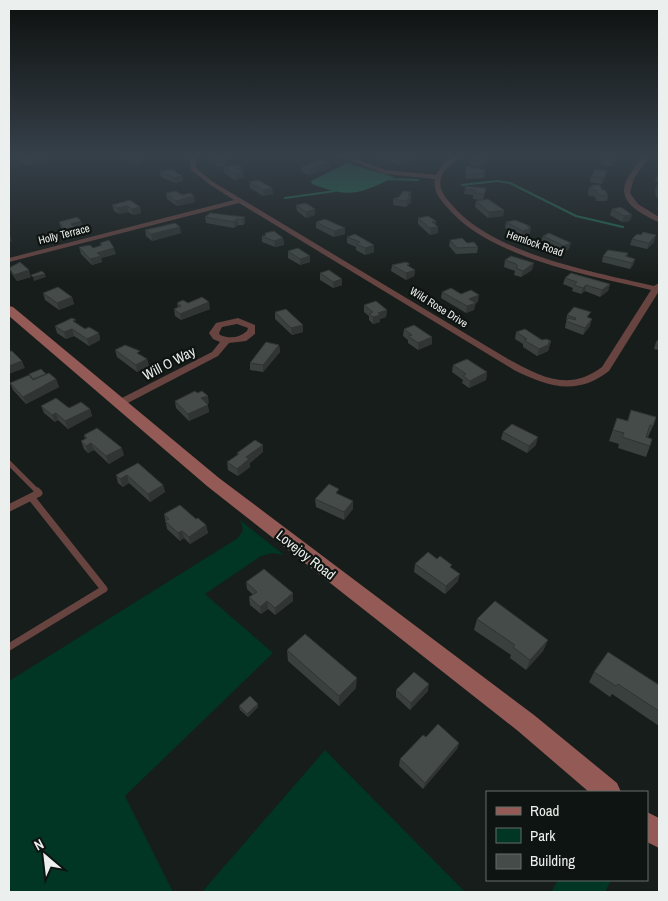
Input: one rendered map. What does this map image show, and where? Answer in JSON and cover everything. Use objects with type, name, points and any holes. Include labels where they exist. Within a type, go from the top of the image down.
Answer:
[{"type":"main road","name":"Lovejoy Road","points":[[9,310],[214,482],[526,723],[607,791]]},
{"type":"main road","points":[[648,826],[659,835]]},
{"type":"street","name":"Wild Rose Drive","points":[[238,198],[505,361],[541,380],[572,384],[600,376],[658,287]]},
{"type":"street","name":"Hemlock Road","points":[[441,198],[446,206],[472,227],[495,240],[546,260],[658,287]]},
{"type":"street","points":[[630,198],[637,207],[659,220]]},
{"type":"street","name":"Holly Terrace","points":[[9,260],[241,200]]},
{"type":"street","name":"Will O Way","points":[[120,403],[204,361],[215,354],[226,341]]},
{"type":"lane","points":[[9,463],[39,493],[9,508]]},
{"type":"lane","points":[[9,647],[104,589],[31,497]]},
{"type":"green space","points":[[240,520],[284,555],[272,553],[261,556],[205,594],[273,653],[125,796],[173,892],[9,892],[9,681],[238,538],[243,530]]},
{"type":"green space","points":[[325,750],[465,892],[202,892]]},
{"type":"green space","points":[[557,881],[610,881],[605,892],[551,892]]},
{"type":"building","points":[[172,198],[187,198],[176,201]]},
{"type":"building","points":[[396,198],[410,198],[406,201],[393,199]]},
{"type":"building","points":[[488,199],[504,210],[489,212],[476,201]]},
{"type":"building","points":[[130,200],[140,207],[132,209],[127,206],[117,208],[112,205]]},
{"type":"building","points":[[306,203],[315,209],[306,212],[296,205]]},
{"type":"building","points":[[621,207],[632,215],[624,216],[612,209]]},
{"type":"building","points":[[210,213],[245,217],[234,222],[205,217]]},
{"type":"building","points":[[428,216],[436,221],[432,222],[438,227],[430,228],[418,218]]},
{"type":"building","points":[[77,217],[81,221],[71,224],[75,227],[64,229],[59,222]]},
{"type":"building","points":[[325,219],[345,228],[334,231],[316,222]]},
{"type":"building","points":[[515,220],[531,228],[523,231],[506,222]]},
{"type":"building","points":[[175,223],[180,227],[151,234],[145,230]]},
{"type":"building","points":[[274,231],[283,238],[274,241],[262,236],[266,235],[265,233]]},
{"type":"building","points":[[643,232],[656,235],[649,243],[632,239],[637,234],[641,235]]},
{"type":"building","points":[[549,233],[571,243],[564,246],[543,236]]},
{"type":"building","points":[[355,234],[374,245],[365,248],[356,244],[360,242],[347,237]]},
{"type":"building","points":[[462,238],[467,243],[474,242],[478,247],[457,248],[450,240]]},
{"type":"building","points":[[109,240],[114,248],[97,253],[101,256],[90,259],[79,247],[90,245],[93,248]]},
{"type":"building","points":[[298,248],[310,256],[300,259],[288,251]]},
{"type":"building","points":[[608,250],[628,253],[625,256],[635,259],[632,263],[603,256]]},
{"type":"building","points":[[511,256],[534,263],[523,271],[516,268],[518,266],[516,264],[505,260]]},
{"type":"building","points":[[20,262],[29,270],[14,275],[9,268]]},
{"type":"building","points":[[406,262],[410,264],[407,265],[415,270],[406,273],[392,265]]},
{"type":"building","points":[[329,270],[342,279],[333,282],[320,273]]},
{"type":"building","points":[[42,271],[45,274],[33,277],[31,275]]},
{"type":"building","points":[[571,273],[610,284],[602,290],[586,285],[583,288],[574,285],[577,282],[565,278]]},
{"type":"building","points":[[58,287],[72,297],[57,303],[43,293]]},
{"type":"building","points":[[451,288],[461,294],[471,290],[479,295],[469,299],[476,303],[467,306],[442,292]]},
{"type":"building","points":[[202,297],[209,302],[180,314],[174,309],[181,306],[177,303],[183,300],[188,303]]},
{"type":"building","points":[[376,301],[387,310],[373,317],[369,314],[373,312],[364,305]]},
{"type":"building","points":[[574,307],[591,312],[587,317],[592,319],[585,328],[566,321],[569,318],[575,320],[576,318],[567,315]]},
{"type":"building","points":[[286,309],[303,325],[291,328],[275,312]]},
{"type":"building","points":[[72,318],[76,320],[73,321],[85,329],[89,327],[99,333],[87,339],[72,329],[64,332],[55,326]]},
{"type":"building","points":[[414,325],[432,337],[418,343],[408,336],[412,335],[404,329]]},
{"type":"building","points":[[525,329],[542,340],[551,341],[548,343],[550,344],[539,349],[524,340],[527,339],[516,332]]},
{"type":"building","points":[[266,342],[279,345],[263,365],[250,363]]},
{"type":"building","points":[[125,345],[140,351],[137,353],[147,359],[136,365],[115,350]]},
{"type":"building","points":[[9,351],[12,351],[22,361],[9,366]]},
{"type":"building","points":[[467,359],[487,372],[470,381],[463,376],[466,374],[453,365]]},
{"type":"building","points":[[41,369],[46,374],[33,379],[29,374]]},
{"type":"building","points":[[49,373],[56,379],[23,397],[10,383],[29,375],[33,380]]},
{"type":"building","points":[[195,391],[197,393],[202,391],[208,396],[201,398],[208,405],[188,414],[175,401]]},
{"type":"building","points":[[56,398],[69,408],[81,402],[90,409],[65,421],[56,413],[52,415],[41,406]]},
{"type":"building","points":[[631,410],[656,417],[653,426],[650,425],[646,437],[652,439],[650,446],[622,437],[624,433],[613,430],[617,418],[628,421]]},
{"type":"building","points":[[512,424],[538,437],[529,446],[503,432]]},
{"type":"building","points":[[97,428],[122,448],[106,456],[91,443],[86,446],[81,441],[87,438],[84,435]]},
{"type":"building","points":[[255,440],[263,445],[246,457],[249,459],[237,469],[227,462],[239,454],[237,453]]},
{"type":"building","points":[[138,463],[163,485],[148,494],[127,475],[120,479],[116,475]]},
{"type":"building","points":[[329,484],[339,489],[336,493],[353,501],[344,512],[315,499]]},
{"type":"building","points":[[180,505],[206,525],[189,537],[182,531],[178,533],[165,521],[169,519],[164,514]]},
{"type":"building","points":[[428,552],[437,559],[440,556],[460,574],[446,586],[415,564]]},
{"type":"building","points":[[264,569],[293,593],[275,608],[267,601],[260,607],[249,597],[257,592],[246,582]]},
{"type":"building","points":[[495,601],[548,640],[530,660],[513,647],[515,645],[477,619]]},
{"type":"building","points":[[305,634],[357,678],[339,696],[287,650]]},
{"type":"building","points":[[608,652],[659,685],[659,711],[618,684],[616,686],[594,672]]},
{"type":"building","points":[[414,672],[429,684],[411,703],[396,690]]},
{"type":"building","points":[[250,696],[258,704],[247,714],[239,706]]},
{"type":"building","points":[[438,724],[459,743],[425,783],[400,759],[423,735],[426,737]]},
{"type":"waterway","points":[[540,198],[576,216],[623,227]]}]
